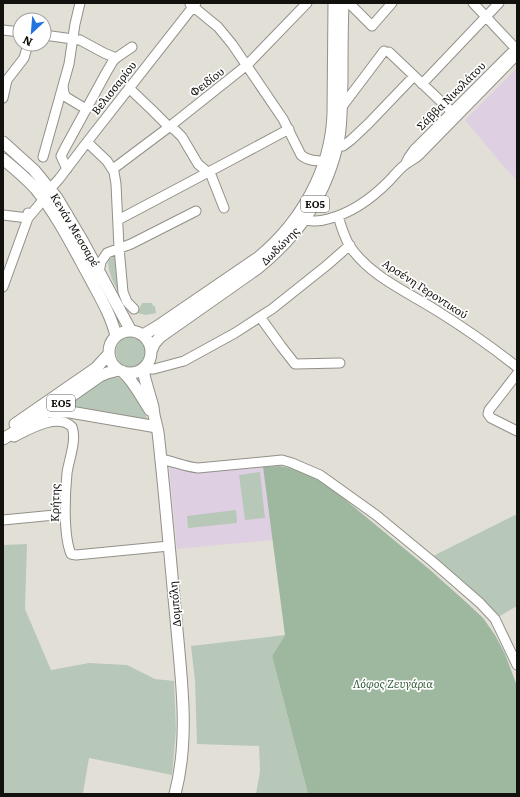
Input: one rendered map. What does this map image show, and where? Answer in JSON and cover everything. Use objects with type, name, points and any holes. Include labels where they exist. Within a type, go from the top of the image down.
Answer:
[{"type":"main road","name":"Δωδώνης","points":[[144,369],[151,358],[154,344],[160,337],[258,268],[286,243],[301,218],[325,161],[333,120],[334,3]]},
{"type":"main road","name":"Δωδώνης","points":[[143,335],[258,257],[313,207],[330,170],[340,128],[343,3]]},
{"type":"main road","name":"Κενάν Μεσσαρέ","points":[[3,142],[29,166],[50,189],[63,207],[131,331]]},
{"type":"main road","name":"Κενάν Μεσσαρέ","points":[[3,159],[20,174],[42,198],[68,239],[106,308],[113,323],[116,336]]},
{"type":"main road","points":[[116,336],[121,333],[131,331],[139,333],[148,340],[152,349]]},
{"type":"main road","name":"ΕΟ5","points":[[3,432],[96,368],[109,354],[110,345],[116,336]]},
{"type":"main road","points":[[109,354],[113,364],[132,381],[151,413],[154,415]]},
{"type":"main road","name":"ΕΟ5","points":[[3,439],[48,412],[100,376],[107,373],[120,371],[126,373],[136,373],[144,369]]},
{"type":"main road","name":"Δομπόλη","points":[[144,369],[144,379],[153,407],[157,427],[183,705],[181,764],[175,794]]},
{"type":"main road","points":[[48,412],[70,412],[157,427]]},
{"type":"street","points":[[43,157],[69,64],[80,3]]},
{"type":"street","name":"Φειδίου","points":[[113,169],[247,65],[307,3]]},
{"type":"street","points":[[348,3],[372,26],[392,3]]},
{"type":"street","points":[[473,3],[517,50]]},
{"type":"street","points":[[422,84],[499,3]]},
{"type":"street","points":[[193,4],[218,27],[247,65],[289,129],[299,151],[304,157],[310,160],[325,161]]},
{"type":"street","name":"Βελισσαρίου","points":[[42,198],[67,169],[193,4]]},
{"type":"street","points":[[52,36],[83,42],[116,58]]},
{"type":"street","points":[[67,169],[62,158],[62,152],[116,58],[132,47]]},
{"type":"street","name":"Σάββα Νικολάτου","points":[[406,164],[414,150],[517,50]]},
{"type":"street","name":"Σάββα Νικολάτου","points":[[301,218],[314,221],[325,220],[338,216],[359,206],[373,196],[406,164],[419,156],[517,50]]},
{"type":"street","points":[[3,98],[7,80],[23,60],[26,52]]},
{"type":"street","points":[[341,108],[386,52],[452,112]]},
{"type":"street","points":[[336,146],[343,146],[351,140],[414,76]]},
{"type":"street","points":[[63,86],[66,97],[86,109]]},
{"type":"street","points":[[129,88],[169,127],[182,137],[198,164],[212,176],[224,208]]},
{"type":"street","points":[[118,220],[289,129]]},
{"type":"street","points":[[87,142],[107,161],[113,169],[116,184],[123,292],[127,302],[134,309]]},
{"type":"street","points":[[3,288],[28,218],[29,209],[35,200],[42,198]]},
{"type":"street","points":[[99,272],[100,263],[106,253],[131,244],[196,211]]},
{"type":"street","points":[[3,215],[28,218]]},
{"type":"street","name":"Αρσένη Γεροντικού","points":[[338,216],[344,235],[350,245],[364,262],[385,280],[450,319],[517,367]]},
{"type":"street","points":[[144,369],[154,369],[184,361],[260,318],[315,276],[350,245]]},
{"type":"street","points":[[260,318],[296,364],[340,363]]},
{"type":"street","points":[[517,374],[492,405],[488,414],[491,418],[517,431]]},
{"type":"street","name":"Κρήτης","points":[[3,439],[9,439],[46,423],[66,422],[71,425],[74,438],[67,473],[66,514],[68,542],[71,554],[169,546]]},
{"type":"street","points":[[160,459],[188,467],[198,468],[286,461],[320,475],[400,534],[487,610],[495,619],[517,665]]},
{"type":"street","points":[[3,520],[66,514]]},
{"type":"shaded area","points":[[517,68],[517,180],[505,168],[465,120]]},
{"type":"shaded area","points":[[169,465],[200,473],[263,467],[273,540],[177,549]]},
{"type":"green space","points":[[113,257],[115,258],[118,291],[108,266],[109,259]]},
{"type":"green space","points":[[142,303],[152,303],[153,306],[155,306],[156,313],[146,315],[137,313]]},
{"type":"green space","points":[[131,337],[142,341],[146,352],[142,363],[131,367],[120,363],[116,352],[120,341]]},
{"type":"green space","points":[[112,377],[119,378],[128,385],[141,405],[149,423],[64,408],[102,382]]},
{"type":"green space","name":"Λόφος Ζευγάρια","points":[[280,466],[302,471],[331,488],[429,569],[483,618],[495,635],[505,654],[517,686],[517,794],[308,794],[272,656],[285,635],[263,467]]},
{"type":"green space","points":[[260,472],[265,518],[245,520],[239,475]]},
{"type":"green space","points":[[236,510],[237,523],[188,528],[187,516]]},
{"type":"green space","points":[[517,514],[517,606],[500,616],[434,556]]},
{"type":"green space","points":[[27,544],[25,609],[51,670],[89,663],[127,665],[155,679],[174,681],[176,730],[172,775],[89,758],[83,793],[94,794],[3,794],[3,545]]},
{"type":"green space","points":[[285,635],[272,656],[308,794],[256,794],[260,771],[259,746],[197,744],[195,681],[191,646]]}]
